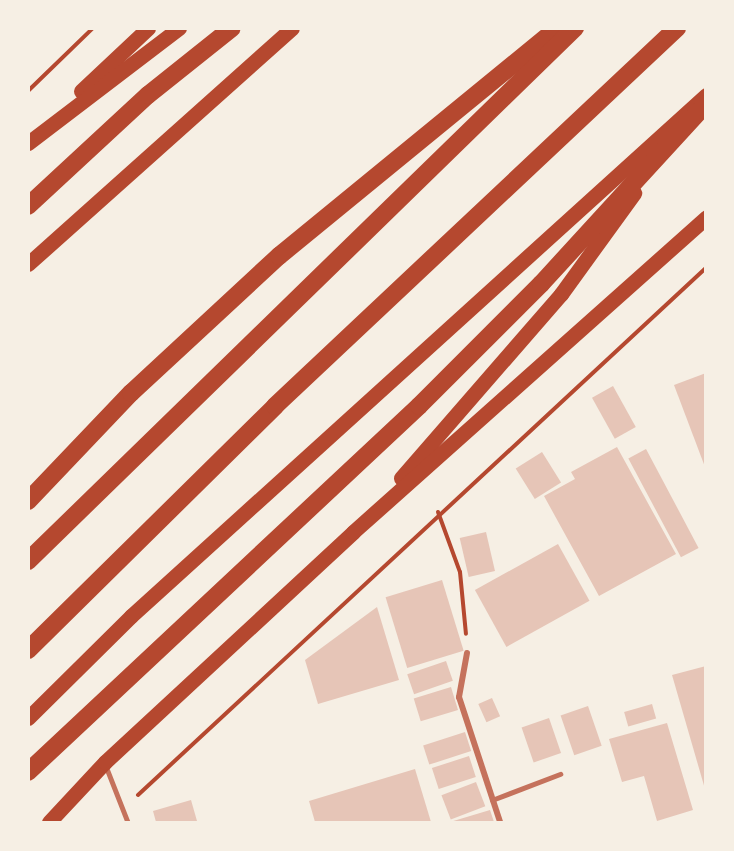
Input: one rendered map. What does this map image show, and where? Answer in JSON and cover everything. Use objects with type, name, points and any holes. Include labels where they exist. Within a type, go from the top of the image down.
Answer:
[{"type":"highway","points":[[28,206],[148,95],[232,28]]},
{"type":"highway","points":[[28,501],[130,393],[279,256],[558,28]]},
{"type":"highway","points":[[28,561],[575,28]]},
{"type":"highway","points":[[28,650],[275,406],[677,28]]},
{"type":"highway","points":[[28,772],[419,406],[541,284],[703,100]]},
{"type":"main road","points":[[28,142],[148,28]]},
{"type":"main road","points":[[28,142],[179,28]]},
{"type":"main road","points":[[28,264],[292,28]]},
{"type":"main road","points":[[353,532],[561,294],[703,100]]},
{"type":"main road","points":[[28,718],[131,616],[703,100]]},
{"type":"main road","points":[[49,822],[105,762],[353,532],[705,217]]},
{"type":"street","points":[[467,653],[459,697],[500,822]]},
{"type":"lane","points":[[105,762],[128,822]]},
{"type":"lane","points":[[492,800],[560,774]]},
{"type":"path","points":[[28,91],[93,28]]},
{"type":"path","points":[[123,809],[438,512],[705,268]]},
{"type":"path","points":[[438,512],[460,572],[467,653]]},
{"type":"building","points":[[706,373],[706,467],[705,467],[674,385]]},
{"type":"building","points":[[613,386],[636,427],[615,439],[592,398]]},
{"type":"building","points":[[617,447],[676,554],[599,596],[544,496],[575,479],[571,472]]},
{"type":"building","points":[[646,449],[699,548],[681,557],[628,458]]},
{"type":"building","points":[[542,452],[561,483],[535,499],[516,468]]},
{"type":"building","points":[[486,532],[495,571],[469,577],[460,538]]},
{"type":"building","points":[[558,544],[590,601],[506,647],[475,590]]},
{"type":"building","points":[[442,580],[464,651],[407,668],[386,597]]},
{"type":"building","points":[[377,607],[399,680],[318,704],[305,660]]},
{"type":"building","points":[[446,661],[453,681],[414,694],[407,674]]},
{"type":"building","points":[[706,666],[706,789],[705,789],[672,675]]},
{"type":"building","points":[[451,687],[458,710],[421,721],[414,698]]},
{"type":"building","points":[[492,698],[500,716],[486,722],[478,704]]},
{"type":"building","points":[[652,704],[656,718],[628,726],[624,712]]},
{"type":"building","points":[[588,706],[602,746],[574,755],[561,715]]},
{"type":"building","points":[[549,718],[561,753],[534,762],[522,727]]},
{"type":"building","points":[[667,723],[693,810],[657,821],[644,776],[622,782],[609,739]]},
{"type":"building","points":[[465,732],[471,751],[429,765],[423,746]]},
{"type":"building","points":[[469,756],[476,777],[439,789],[432,768]]},
{"type":"building","points":[[415,769],[431,822],[315,822],[309,801]]},
{"type":"building","points":[[476,782],[485,806],[451,820],[441,795]]},
{"type":"building","points":[[191,800],[197,821],[156,822],[153,811]]},
{"type":"building","points":[[490,810],[494,822],[450,822]]}]
